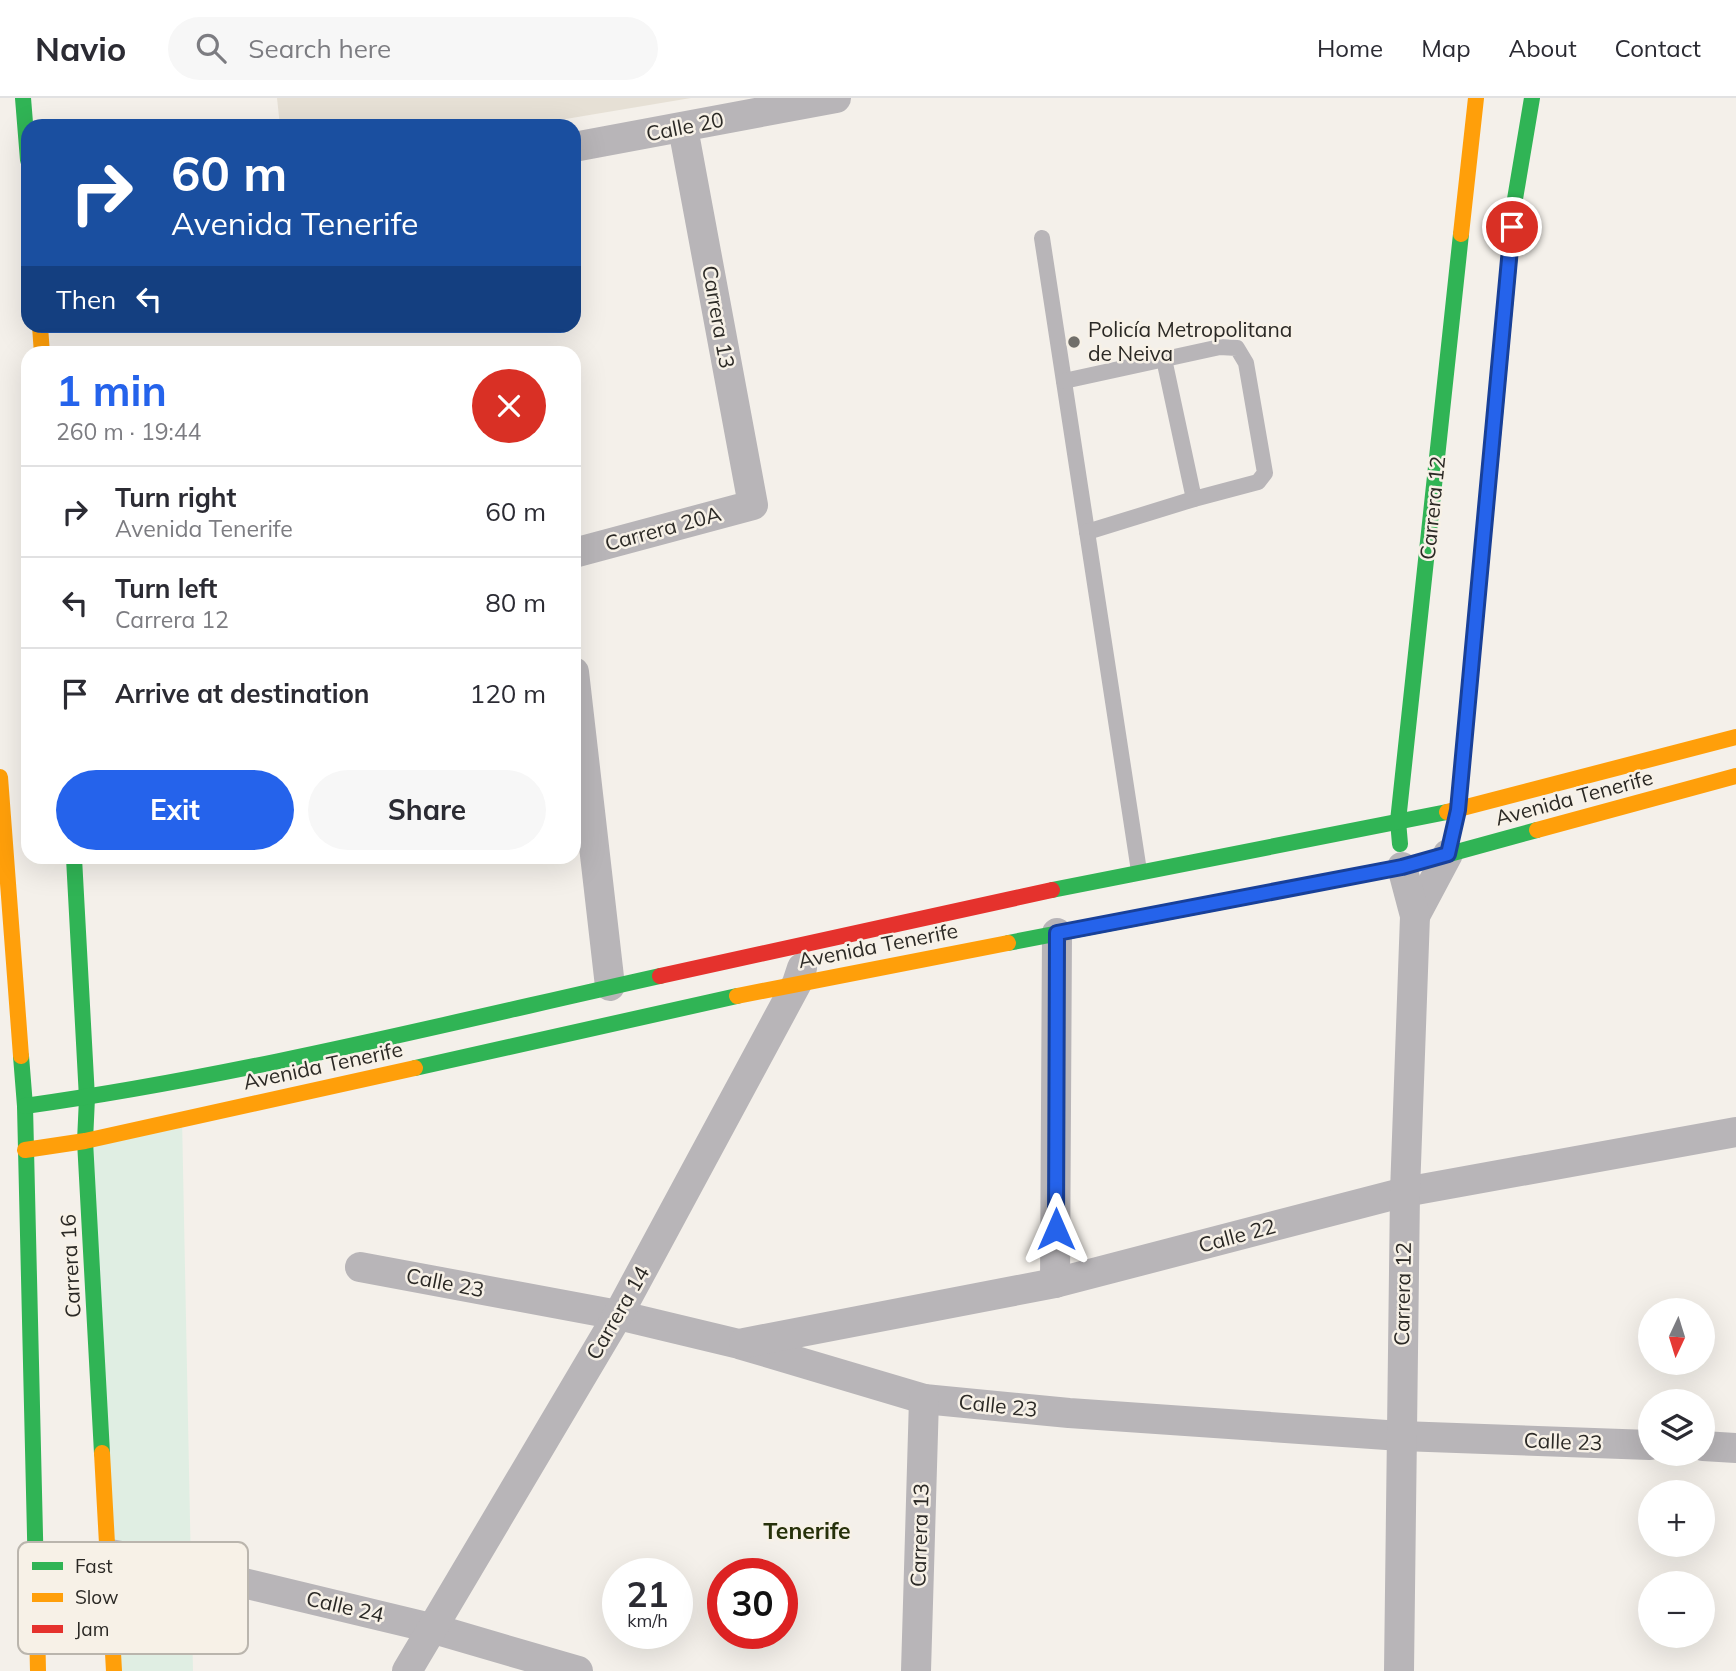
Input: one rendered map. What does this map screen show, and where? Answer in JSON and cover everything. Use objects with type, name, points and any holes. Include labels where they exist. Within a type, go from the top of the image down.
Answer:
[{"type":"main road","points":[[23,98],[25,119]]},
{"type":"main road","name":"Carrera 12","points":[[1402,867],[1398,821],[1476,98]]},
{"type":"main road","name":"Carrera 12","points":[[1448,854],[1458,810],[1515,199],[1532,98]]},
{"type":"main road","name":"Avenida Tenerife","points":[[25,1106],[86,1098],[248,1067],[1139,871],[1458,810],[1736,737]]},
{"type":"main road","name":"Avenida Tenerife","points":[[25,1150],[85,1141],[797,984],[1402,867],[1736,776]]},
{"type":"main road","name":"Carrera 16","points":[[0,777],[25,1106],[35,1542]]},
{"type":"main road","name":"Carrera 16","points":[[74,864],[86,1098],[85,1141],[109,1542]]},
{"type":"street","name":"Calle 20","points":[[581,146],[836,98]]},
{"type":"street","name":"Carrera 13","points":[[683,128],[752,505]]},
{"type":"street","name":"Carrera 20A","points":[[581,551],[752,505]]},
{"type":"street","points":[[581,732],[610,986]]},
{"type":"street","name":"Carrera 12","points":[[1415,916],[1448,854]]},
{"type":"street","name":"Carrera 12","points":[[1399,1671],[1405,1192],[1415,916],[1402,867]]},
{"type":"street","points":[[1055,1283],[1057,933]]},
{"type":"street","name":"Carrera 14","points":[[408,1671],[618,1315],[797,984],[809,944]]},
{"type":"street","name":"Calle 22","points":[[739,1344],[1055,1283],[1405,1192],[1736,1132]]},
{"type":"street","name":"Calle 23","points":[[360,1267],[618,1315],[739,1344],[924,1399],[1069,1413],[1401,1437],[1638,1445]]},
{"type":"street","name":"Carrera 13","points":[[916,1671],[924,1399]]},
{"type":"street","points":[[1715,1447],[1736,1448]]},
{"type":"street","name":"Calle 24","points":[[248,1584],[432,1628],[578,1671]]},
{"type":"lane","points":[[1042,238],[1139,871]]},
{"type":"lane","points":[[1064,381],[1220,347],[1237,348],[1246,363],[1265,473],[1258,482],[1087,532]]},
{"type":"lane","points":[[1164,359],[1194,499]]},
{"type":"shaded area","points":[[277,98],[691,98],[566,119],[279,119]]},
{"type":"shaded area","points":[[182,1118],[190,1542],[106,1542],[85,1141]]},
{"type":"shaded area","points":[[112,1654],[193,1654],[193,1671],[113,1671]]},
{"type":"traffic: fast","points":[[23,98],[25,119]]},
{"type":"traffic: fast","points":[[1492,447],[1515,199],[1532,98]]},
{"type":"traffic: fast","points":[[1400,844],[1398,821],[1461,234]]},
{"type":"traffic: fast","points":[[1052,890],[1447,812]]},
{"type":"traffic: fast","points":[[1008,943],[1402,867],[1537,830]]},
{"type":"traffic: fast","points":[[74,864],[87,1098],[85,1141],[102,1453]]},
{"type":"traffic: fast","points":[[25,1106],[264,1064],[660,976]]},
{"type":"traffic: fast","points":[[415,1068],[737,996]]},
{"type":"traffic: fast","points":[[21,1056],[25,1106],[35,1542]]},
{"type":"traffic: slow","points":[[1461,234],[1476,98]]},
{"type":"traffic: slow","points":[[40,333],[41,346]]},
{"type":"traffic: slow","points":[[1453,831],[1458,810],[1492,447]]},
{"type":"traffic: slow","points":[[1447,812],[1736,737]]},
{"type":"traffic: slow","points":[[1537,830],[1736,776]]},
{"type":"traffic: slow","points":[[0,777],[21,1056]]},
{"type":"traffic: slow","points":[[737,996],[1008,943]]},
{"type":"traffic: slow","points":[[25,1150],[85,1141],[415,1068]]},
{"type":"traffic: slow","points":[[102,1453],[107,1542]]},
{"type":"traffic: slow","points":[[38,1654],[38,1671]]},
{"type":"traffic: slow","points":[[113,1654],[114,1671]]},
{"type":"traffic: jam","points":[[660,976],[1052,890]]},
{"type":"place","name":"Policía Metropolitana de Neiva","points":[[1074,342]]},
{"type":"district","name":"Tenerife","points":[[807,1531]]},
{"type":"route","points":[[1056,1229],[1057,933],[1402,867],[1448,854],[1458,810],[1512,227]]}]
